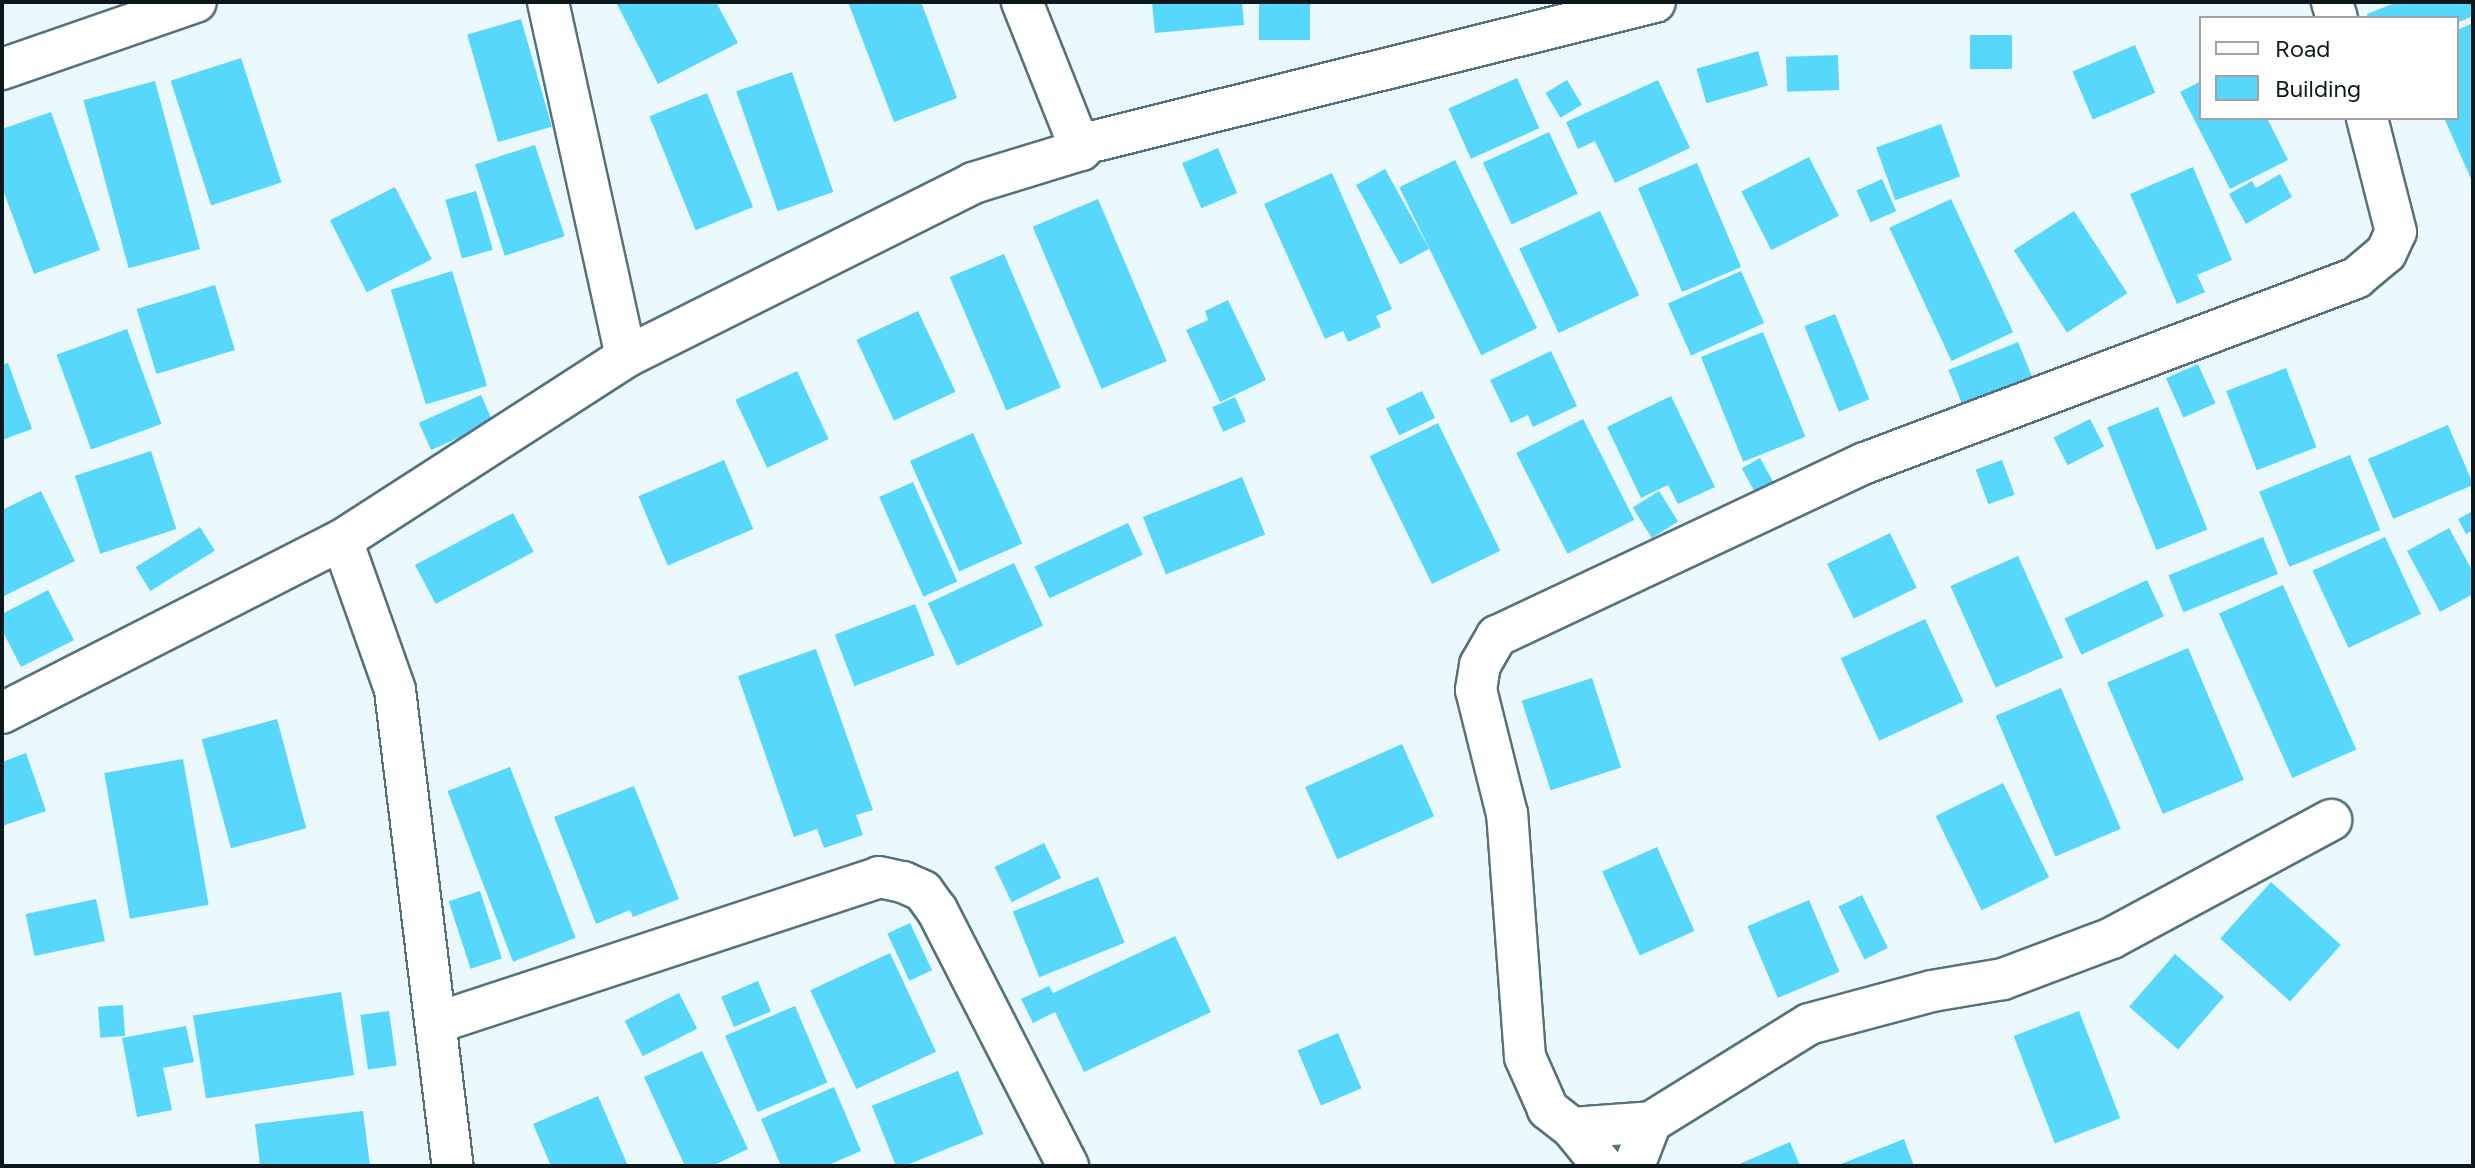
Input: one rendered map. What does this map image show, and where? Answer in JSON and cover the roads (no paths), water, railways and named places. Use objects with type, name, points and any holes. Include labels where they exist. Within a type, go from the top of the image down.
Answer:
[{"type":"street","points":[[2,69],[196,2]]},
{"type":"street","points":[[548,2],[626,357]]},
{"type":"street","points":[[1022,2],[1081,150]]},
{"type":"street","points":[[2,713],[342,540],[626,357],[973,183],[1081,150],[1087,143],[1655,2]]},
{"type":"street","points":[[1603,1166],[1572,1128],[1548,1109],[1525,1057],[1507,814],[1476,690],[1480,665],[1497,636],[1865,463],[2356,278],[2386,253],[2396,232],[2368,120]]},
{"type":"street","points":[[342,540],[395,690],[439,1022],[453,1166]]},
{"type":"street","points":[[1572,1128],[1651,1122],[1809,1024],[1932,991],[2003,979],[2083,949],[2331,820]]},
{"type":"street","points":[[439,1022],[879,877],[903,882],[923,891],[937,910],[1068,1166]]},
{"type":"street","points":[[1634,1166],[1651,1122]]}]
